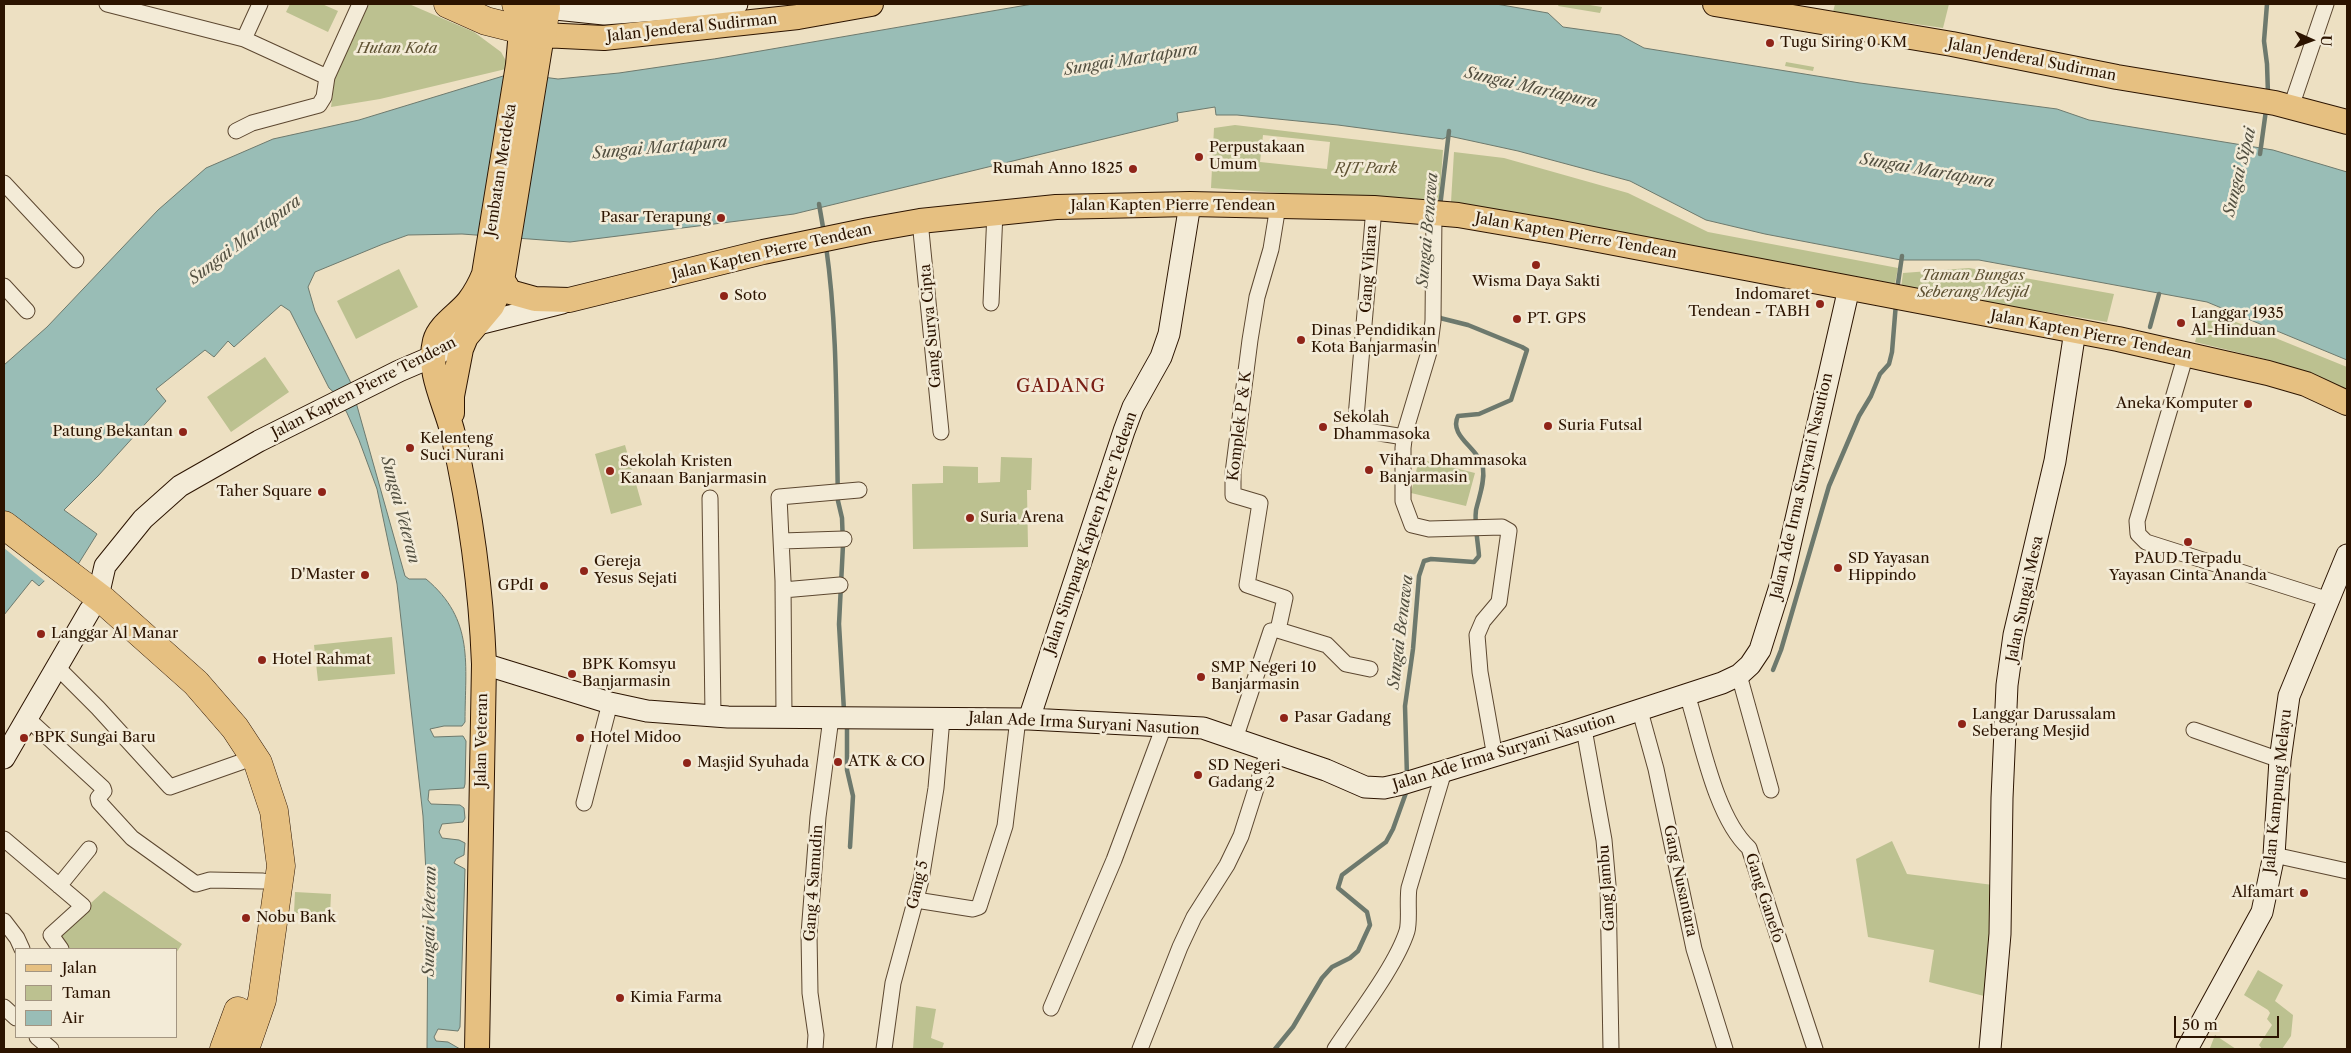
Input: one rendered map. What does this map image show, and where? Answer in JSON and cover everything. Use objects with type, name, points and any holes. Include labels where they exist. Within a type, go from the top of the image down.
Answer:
[{"type":"highway","points":[[448,4],[486,21],[532,13]]},
{"type":"highway","points":[[4,525],[90,600],[196,683],[235,728],[258,763],[274,811],[280,866],[262,1000],[245,1049]]},
{"type":"highway","points":[[4,540],[90,600],[224,735],[241,762],[258,814],[265,866],[255,940],[244,995],[224,1049]]},
{"type":"main road","name":"Jalan Jenderal Sudirman","points":[[532,13],[604,38],[798,16],[870,4]]},
{"type":"main road","name":"Jalan Jenderal Sudirman","points":[[1715,4],[1765,8],[2117,78],[2283,105],[2347,122]]},
{"type":"main road","name":"Jembatan Merdeka","points":[[496,277],[527,66],[532,13]]},
{"type":"main road","name":"Jalan Kapten Pierre Tendean","points":[[570,300],[763,252],[920,220],[1056,207],[1190,204],[1374,208],[1439,213],[1675,253],[2075,331],[2268,372],[2306,384],[2347,403]]},
{"type":"main road","points":[[496,277],[510,292],[535,300],[570,300]]},
{"type":"main road","points":[[452,433],[452,396],[457,364],[472,330],[497,297],[496,277]]},
{"type":"main road","points":[[452,433],[435,378],[435,341],[440,331],[496,277]]},
{"type":"main road","name":"Jalan Veteran","points":[[452,433],[473,545],[482,621],[484,664],[477,1049]]},
{"type":"street","points":[[108,4],[244,40],[327,76]]},
{"type":"street","points":[[244,40],[260,4]]},
{"type":"street","points":[[236,131],[252,123],[319,106],[324,97],[327,76],[360,4]]},
{"type":"street","name":"Jalan Jenderal Sudirman","points":[[532,13],[604,14],[737,4]]},
{"type":"street","points":[[2283,105],[2326,4]]},
{"type":"street","points":[[4,183],[76,260]]},
{"type":"street","name":"Jalan Simpang Kapten Piere Tedean","points":[[1023,719],[1133,407],[1161,357],[1169,334],[1190,204]]},
{"type":"street","name":"Komplek P & K","points":[[1278,206],[1271,249],[1257,297],[1250,340],[1232,495],[1260,503],[1246,585],[1285,598],[1278,630]]},
{"type":"street","name":"Gang Vihara","points":[[1374,208],[1355,429],[1404,437]]},
{"type":"street","points":[[991,303],[995,212]]},
{"type":"street","points":[[1439,213],[1433,321],[1429,352],[1404,437],[1403,501],[1409,521],[1412,524],[1429,529],[1502,527],[1509,531],[1499,602],[1482,621],[1478,635],[1480,672],[1495,757]]},
{"type":"street","name":"Gang Surya Cipta","points":[[920,220],[941,432]]},
{"type":"street","points":[[4,286],[27,311]]},
{"type":"street","name":"Jalan Ade Irma Suryani Nasution","points":[[484,664],[610,703],[647,711],[831,718],[1023,719],[1203,728],[1268,750],[1365,787],[1384,788],[1412,781],[1640,711],[1739,675],[1750,664],[1760,650],[1782,580],[1849,288]]},
{"type":"street","name":"Jalan Kapten Pierre Tendean","points":[[90,600],[100,592],[105,566],[143,519],[180,486],[259,441],[399,371],[434,356],[472,330],[570,300]]},
{"type":"street","name":"Jalan Sungai Mesa","points":[[1990,1049],[2000,934],[2002,798],[2007,685],[2014,635],[2055,461],[2075,331]]},
{"type":"street","points":[[2186,354],[2137,520],[2140,537],[2146,542],[2328,600]]},
{"type":"street","points":[[784,717],[782,541],[779,496],[859,490]]},
{"type":"street","points":[[710,498],[713,715]]},
{"type":"street","points":[[782,541],[844,539]]},
{"type":"street","name":"Jalan Kampung Melayu","points":[[2187,1049],[2262,912],[2274,855],[2280,760],[2289,696],[2347,556]]},
{"type":"street","points":[[783,590],[840,585]]},
{"type":"street","points":[[4,758],[58,668],[90,600]]},
{"type":"street","points":[[1235,739],[1271,631],[1278,630],[1327,645],[1346,664],[1370,669]]},
{"type":"street","points":[[58,668],[98,708],[170,788],[241,762]]},
{"type":"street","points":[[1739,675],[1771,790]]},
{"type":"street","name":"Gang Ganefo","points":[[1687,694],[1721,805],[1730,827],[1749,848],[1815,1049]]},
{"type":"street","points":[[584,803],[610,703]]},
{"type":"street","name":"Gang Nusantara","points":[[1640,711],[1656,769],[1694,949],[1725,1049]]},
{"type":"street","name":"Gang 4 Samudin","points":[[815,1049],[816,1035],[810,993],[809,934],[818,817],[831,718]]},
{"type":"street","name":"Gang 5","points":[[884,1049],[893,983],[916,900],[936,788],[942,718]]},
{"type":"street","points":[[28,719],[103,788],[104,791],[98,798],[99,802],[132,838],[196,884],[210,880],[263,881]]},
{"type":"street","points":[[916,900],[973,909],[979,907],[1005,826],[1023,719]]},
{"type":"street","points":[[1052,1008],[1114,860],[1164,726]]},
{"type":"street","name":"Gang Jambu","points":[[1584,729],[1604,840],[1608,885],[1611,1049]]},
{"type":"street","points":[[2194,730],[2280,760]]},
{"type":"street","points":[[1140,1049],[1180,947],[1194,917],[1242,836],[1268,750]]},
{"type":"street","points":[[1334,1049],[1376,988],[1400,946],[1407,929],[1406,903],[1409,888],[1444,771]]},
{"type":"street","points":[[4,839],[83,906],[51,935],[60,948]]},
{"type":"street","points":[[59,886],[89,849]]},
{"type":"street","points":[[2274,855],[2347,871]]},
{"type":"street","points":[[4,921],[17,938],[22,948]]},
{"type":"street","points":[[4,1007],[15,1017]]},
{"type":"street","points":[[38,1038],[51,1049]]},
{"type":"green space","points":[[290,4],[322,4],[338,11],[328,32],[286,12]]},
{"type":"green space","name":"Hutan Kota","points":[[369,4],[409,4],[474,32],[501,52],[510,68],[380,99],[331,107],[335,77]]},
{"type":"green space","points":[[1559,4],[1584,4],[1602,7],[1600,13],[1558,6]]},
{"type":"green space","points":[[1835,4],[1949,4],[1943,28],[1833,12]]},
{"type":"green space","points":[[1786,62],[1814,67],[1813,71],[1785,66]]},
{"type":"green space","name":"RJT Park","points":[[1235,125],[1443,150],[1439,204],[1211,188],[1214,128]],"holes":[[[1263,135],[1330,142],[1327,169],[1260,162]]]},
{"type":"green space","points":[[1454,152],[1504,158],[1628,193],[1708,232],[1898,268],[1894,289],[1554,219],[1451,202]]},
{"type":"green space","name":"Taman Bungas Seberang Mesjid","points":[[1969,268],[2114,294],[2107,322],[1901,288],[1903,273]]},
{"type":"green space","points":[[399,269],[418,307],[356,339],[337,301]]},
{"type":"green space","points":[[2204,309],[2347,367],[2347,394],[2273,361],[2195,342]]},
{"type":"green space","points":[[265,357],[289,392],[231,432],[207,397]]},
{"type":"green space","points":[[625,445],[642,505],[611,514],[595,454]]},
{"type":"green space","name":"Suria Arena","points":[[1001,457],[1032,458],[1031,490],[1027,490],[1028,547],[913,549],[912,484],[943,483],[943,466],[978,467],[978,483],[1000,482]]},
{"type":"green space","points":[[1419,459],[1475,473],[1466,506],[1411,493]]},
{"type":"green space","points":[[392,637],[395,674],[318,681],[314,645]]},
{"type":"green space","points":[[1892,841],[1907,874],[1993,885],[1988,997],[1929,982],[1934,950],[1868,937],[1856,859]]},
{"type":"green space","points":[[104,891],[182,944],[178,950],[178,948],[64,948],[54,937]]},
{"type":"green space","points":[[295,892],[331,894],[330,915],[294,913]]},
{"type":"green space","points":[[2258,970],[2283,985],[2275,1001],[2293,1015],[2291,1036],[2282,1049],[2262,1049],[2259,1045],[2272,1025],[2267,1019],[2270,1013],[2244,995]]},
{"type":"green space","points":[[916,1006],[936,1009],[931,1038],[944,1043],[942,1049],[913,1049]]},
{"type":"green space","points":[[2215,1035],[2236,1049],[2210,1048]]},
{"type":"water","points":[[1033,4],[1496,4],[1548,13],[1563,27],[1620,35],[1644,48],[1860,83],[2057,109],[2089,120],[2273,150],[2347,172],[2347,360],[2207,302],[1979,260],[1901,260],[1765,234],[1706,220],[1630,181],[1518,151],[1449,136],[1443,139],[1338,125],[1237,115],[1216,115],[1215,107],[1177,113],[1178,121],[794,214],[570,242],[462,234],[408,235],[315,272],[308,287],[315,311],[350,381],[405,576],[409,579],[426,579],[442,595],[453,610],[464,644],[466,662],[465,722],[462,726],[444,726],[430,729],[434,737],[463,736],[466,741],[465,784],[464,788],[429,790],[428,800],[431,804],[460,805],[464,808],[465,818],[463,822],[442,824],[439,832],[442,838],[459,840],[465,843],[464,855],[456,859],[454,863],[465,869],[460,1027],[458,1031],[438,1029],[434,1037],[436,1041],[448,1042],[460,1049],[427,1049],[428,911],[423,816],[397,584],[377,489],[359,440],[338,396],[329,388],[290,311],[281,305],[234,347],[228,341],[214,357],[205,350],[156,389],[166,401],[98,476],[64,510],[97,534],[77,566],[66,560],[39,586],[32,580],[4,615],[4,365],[47,327],[158,210],[206,168],[273,139],[359,120],[513,73],[558,79],[619,73],[714,59]]},
{"type":"pier","points":[[4,520],[62,567],[46,582],[4,548]]},
{"type":"waterway","name":"Sungai Sipai","points":[[2267,4],[2264,41],[2268,94]]},
{"type":"waterway","name":"Sungai Sipai","points":[[2260,154],[2266,110]]},
{"type":"waterway","name":"Sungai Benawa","points":[[1440,207],[1449,131]]},
{"type":"waterway","points":[[819,204],[824,233]]},
{"type":"waterway","points":[[826,246],[835,341],[838,501],[842,518],[843,545],[839,624],[844,711]]},
{"type":"waterway","points":[[1897,290],[1902,256]]},
{"type":"waterway","points":[[2150,327],[2159,294]]},
{"type":"waterway","points":[[1773,670],[1781,650],[1829,486],[1859,416],[1871,396],[1880,374],[1889,364],[1892,352],[1896,303]]},
{"type":"waterway","name":"Sungai Benawa","points":[[1407,777],[1405,706],[1413,649],[1419,576],[1424,561],[1431,559],[1474,562],[1479,556],[1476,510],[1482,484],[1483,468],[1476,454],[1460,436],[1456,423],[1458,416],[1479,414],[1511,400],[1527,350],[1468,325],[1440,318],[1438,314]]},
{"type":"waterway","points":[[847,724],[847,770],[853,796],[850,847]]},
{"type":"waterway","name":"Sungai Benawa","points":[[1275,1049],[1293,1027],[1322,978],[1332,967],[1350,958],[1358,951],[1370,925],[1367,912],[1338,888],[1342,875],[1386,842],[1393,829],[1407,790]]},
{"type":"place","name":"Tugu Siring 0 KM","points":[[1770,43]]},
{"type":"place","name":"Perpustakaan Umum","points":[[1199,157]]},
{"type":"place","name":"Rumah Anno 1825","points":[[1133,169]]},
{"type":"place","name":"Pasar Terapung","points":[[721,218]]},
{"type":"place","name":"Wisma Daya Sakti","points":[[1536,265]]},
{"type":"place","name":"Soto","points":[[724,296]]},
{"type":"place","name":"Indomaret Tendean - TABH","points":[[1820,304]]},
{"type":"place","name":"PT. GPS","points":[[1517,319]]},
{"type":"place","name":"Langgar 1935 Al-Hinduan","points":[[2181,323]]},
{"type":"place","name":"Dinas Pendidikan Kota Banjarmasin","points":[[1301,340]]},
{"type":"place","name":"Aneka Komputer","points":[[2248,404]]},
{"type":"place","name":"Suria Futsal","points":[[1548,426]]},
{"type":"place","name":"Sekolah Dhammasoka","points":[[1323,427]]},
{"type":"place","name":"Patung Bekantan","points":[[183,432]]},
{"type":"place","name":"Kelenteng Suci Nurani","points":[[410,448]]},
{"type":"place","name":"Vihara Dhammasoka Banjarmasin","points":[[1369,470]]},
{"type":"place","name":"Sekolah Kristen Kanaan Banjarmasin","points":[[610,471]]},
{"type":"place","name":"Taher Square","points":[[322,492]]},
{"type":"place","name":"Suria Arena","points":[[970,518]]},
{"type":"place","name":"PAUD Terpadu Yayasan Cinta Ananda","points":[[2188,542]]},
{"type":"place","name":"SD Yayasan Hippindo","points":[[1838,568]]},
{"type":"place","name":"Gereja Yesus Sejati","points":[[584,571]]},
{"type":"place","name":"D'Master","points":[[365,575]]},
{"type":"place","name":"GPdI","points":[[544,586]]},
{"type":"place","name":"Langgar Al Manar","points":[[41,634]]},
{"type":"place","name":"Hotel Rahmat","points":[[262,660]]},
{"type":"place","name":"BPK Komsyu Banjarmasin","points":[[572,674]]},
{"type":"place","name":"SMP Negeri 10 Banjarmasin","points":[[1201,677]]},
{"type":"place","name":"Pasar Gadang","points":[[1284,718]]},
{"type":"place","name":"Langgar Darussalam Seberang Mesjid","points":[[1962,724]]},
{"type":"place","name":"BPK Sungai Baru","points":[[24,738]]},
{"type":"place","name":"Hotel Midoo","points":[[580,738]]},
{"type":"place","name":"ATK & CO","points":[[838,762]]},
{"type":"place","name":"Masjid Syuhada","points":[[687,763]]},
{"type":"place","name":"SD Negeri Gadang 2","points":[[1198,775]]},
{"type":"place","name":"Alfamart","points":[[2304,893]]},
{"type":"place","name":"Nobu Bank","points":[[246,918]]},
{"type":"place","name":"Kimia Farma","points":[[620,998]]},
{"type":"district","name":"GADANG","points":[[1061,387]]},
{"type":"water label","name":"Sungai Martapura","points":[[1131,60]]},
{"type":"water label","name":"Sungai Martapura","points":[[1531,88]]},
{"type":"water label","name":"Sungai Martapura","points":[[660,148]]},
{"type":"water label","name":"Sungai Martapura","points":[[1927,171]]},
{"type":"water label","name":"Sungai Martapura","points":[[245,240]]},
{"type":"water label","name":"Sungai Veteran","points":[[400,510]]},
{"type":"water label","name":"Sungai Veteran","points":[[430,921]]}]
